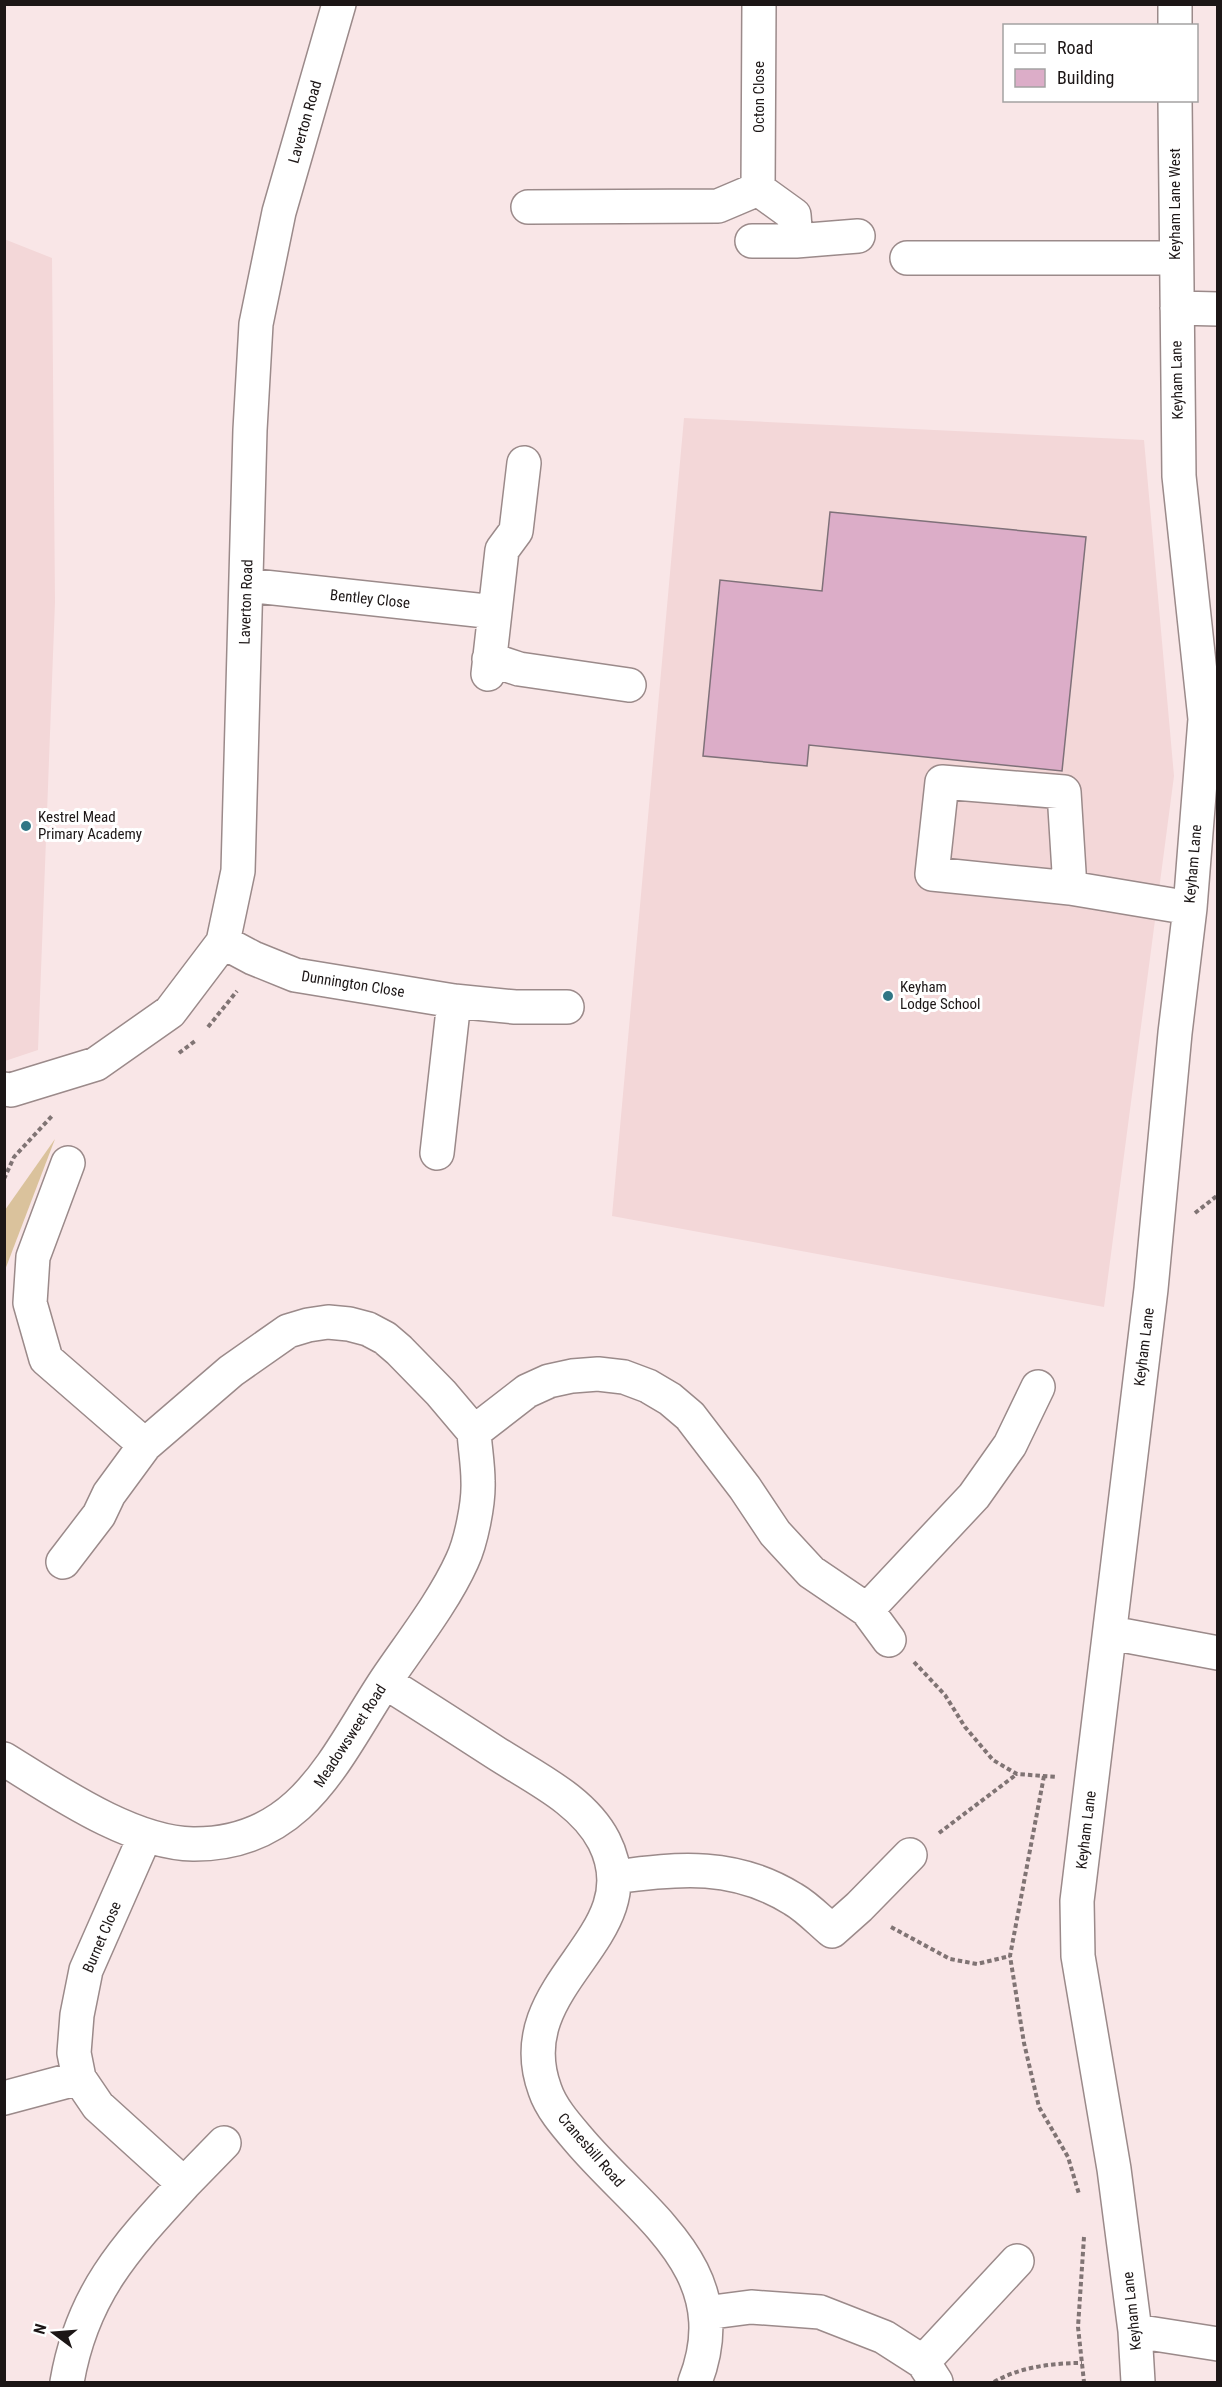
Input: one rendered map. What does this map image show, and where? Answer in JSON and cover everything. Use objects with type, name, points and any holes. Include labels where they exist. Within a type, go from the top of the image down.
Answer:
[{"type":"street","name":"Laverton Road","points":[[7,1093],[96,1064],[170,1012],[223,942],[238,871],[250,430],[256,324],[279,212],[339,4]]},
{"type":"street","name":"Octon Close","points":[[758,189],[759,4]]},
{"type":"street","points":[[1175,4],[1175,24]]},
{"type":"street","name":"Keyham Lane West","points":[[1175,102],[1177,308]]},
{"type":"street","points":[[528,207],[718,206],[758,189],[795,228]]},
{"type":"street","points":[[752,241],[795,228],[858,236]]},
{"type":"street","points":[[907,258],[1175,258]]},
{"type":"street","points":[[1177,308],[1218,309]]},
{"type":"street","name":"Keyham Lane","points":[[1138,2382],[1136,2331],[1114,2169],[1078,1956],[1077,1901],[1151,1289],[1175,1033],[1190,908],[1205,719],[1179,476],[1177,308]]},
{"type":"street","points":[[524,463],[516,531],[502,550],[489,666],[629,685]]},
{"type":"street","name":"Bentley Close","points":[[246,585],[495,612]]},
{"type":"street","points":[[1070,888],[1064,792],[942,782],[932,874],[1070,888],[1190,908]]},
{"type":"street","name":"Dunnington Close","points":[[223,942],[253,958],[295,975],[454,1001],[515,1007],[567,1006]]},
{"type":"street","points":[[436,1153],[454,1001]]},
{"type":"street","points":[[68,1163],[33,1257],[30,1303],[46,1359],[145,1445]]},
{"type":"street","points":[[63,1562],[99,1515],[109,1494],[145,1445],[231,1371],[288,1331],[308,1324],[328,1322],[368,1329],[385,1338],[441,1393],[474,1432],[527,1391],[549,1381],[598,1374],[624,1377],[648,1386],[670,1399],[690,1416],[745,1488],[775,1533],[812,1572],[867,1610],[889,1640]]},
{"type":"street","points":[[867,1610],[974,1496],[1010,1445],[1038,1387]]},
{"type":"street","name":"Meadowsweet Road","points":[[4,1759],[87,1808],[145,1836],[185,1843],[217,1842],[241,1837],[267,1826],[291,1811],[312,1792],[330,1770],[428,1619],[462,1561],[472,1523],[478,1484],[474,1432]]},
{"type":"street","points":[[1111,1633],[1218,1653]]},
{"type":"street","name":"Cranesbill Road","points":[[385,1682],[565,1797],[592,1824],[603,1839],[611,1857],[615,1877],[615,1896],[607,1914],[549,2005],[538,2043],[540,2077],[546,2094],[566,2124],[683,2253],[701,2292],[705,2313],[706,2340],[695,2382]]},
{"type":"street","name":"Burnet Close","points":[[145,1836],[86,1970],[76,2024],[74,2053],[79,2078],[98,2106],[184,2184]]},
{"type":"street","points":[[615,1877],[689,1869],[735,1875],[766,1885],[795,1899],[832,1931],[910,1855]]},
{"type":"street","points":[[4,2098],[79,2078]]},
{"type":"street","points":[[67,2382],[83,2322],[102,2282],[134,2238],[224,2143]]},
{"type":"street","points":[[705,2313],[751,2307],[820,2312],[884,2337],[929,2372],[1017,2261]]},
{"type":"street","points":[[1136,2331],[1218,2344]]},
{"type":"path","points":[[889,1640],[945,1695],[965,1727],[993,1760],[1017,1774],[910,1855]]},
{"type":"path","points":[[1044,1776],[1010,1956],[1024,2043],[1039,2107],[1068,2157],[1081,2203]]},
{"type":"path","points":[[859,1907],[905,1936],[950,1959],[977,1964],[1010,1956]]},
{"type":"path","points":[[1084,2236],[1077,2326],[1084,2382]]},
{"type":"path","points":[[994,2382],[1009,2374],[1047,2365],[1082,2363]]},
{"type":"shaded area","name":"Kestrel Mead Primary Academy","points":[[4,239],[52,258],[55,602],[38,1050],[5,1061]]},
{"type":"shaded area","name":"Keyham Lodge School","points":[[684,418],[1144,440],[1174,776],[1104,1307],[612,1216]]},
{"type":"shaded area","points":[[55,1139],[5,1270],[5,1210]]},
{"type":"building","points":[[830,512],[1086,537],[1062,771],[809,745],[807,766],[703,756],[720,580],[822,591]]},
{"type":"place","name":"Kestrel Mead Primary Academy","points":[[26,826]]},
{"type":"place","name":"Keyham Lodge School","points":[[888,996]]}]
